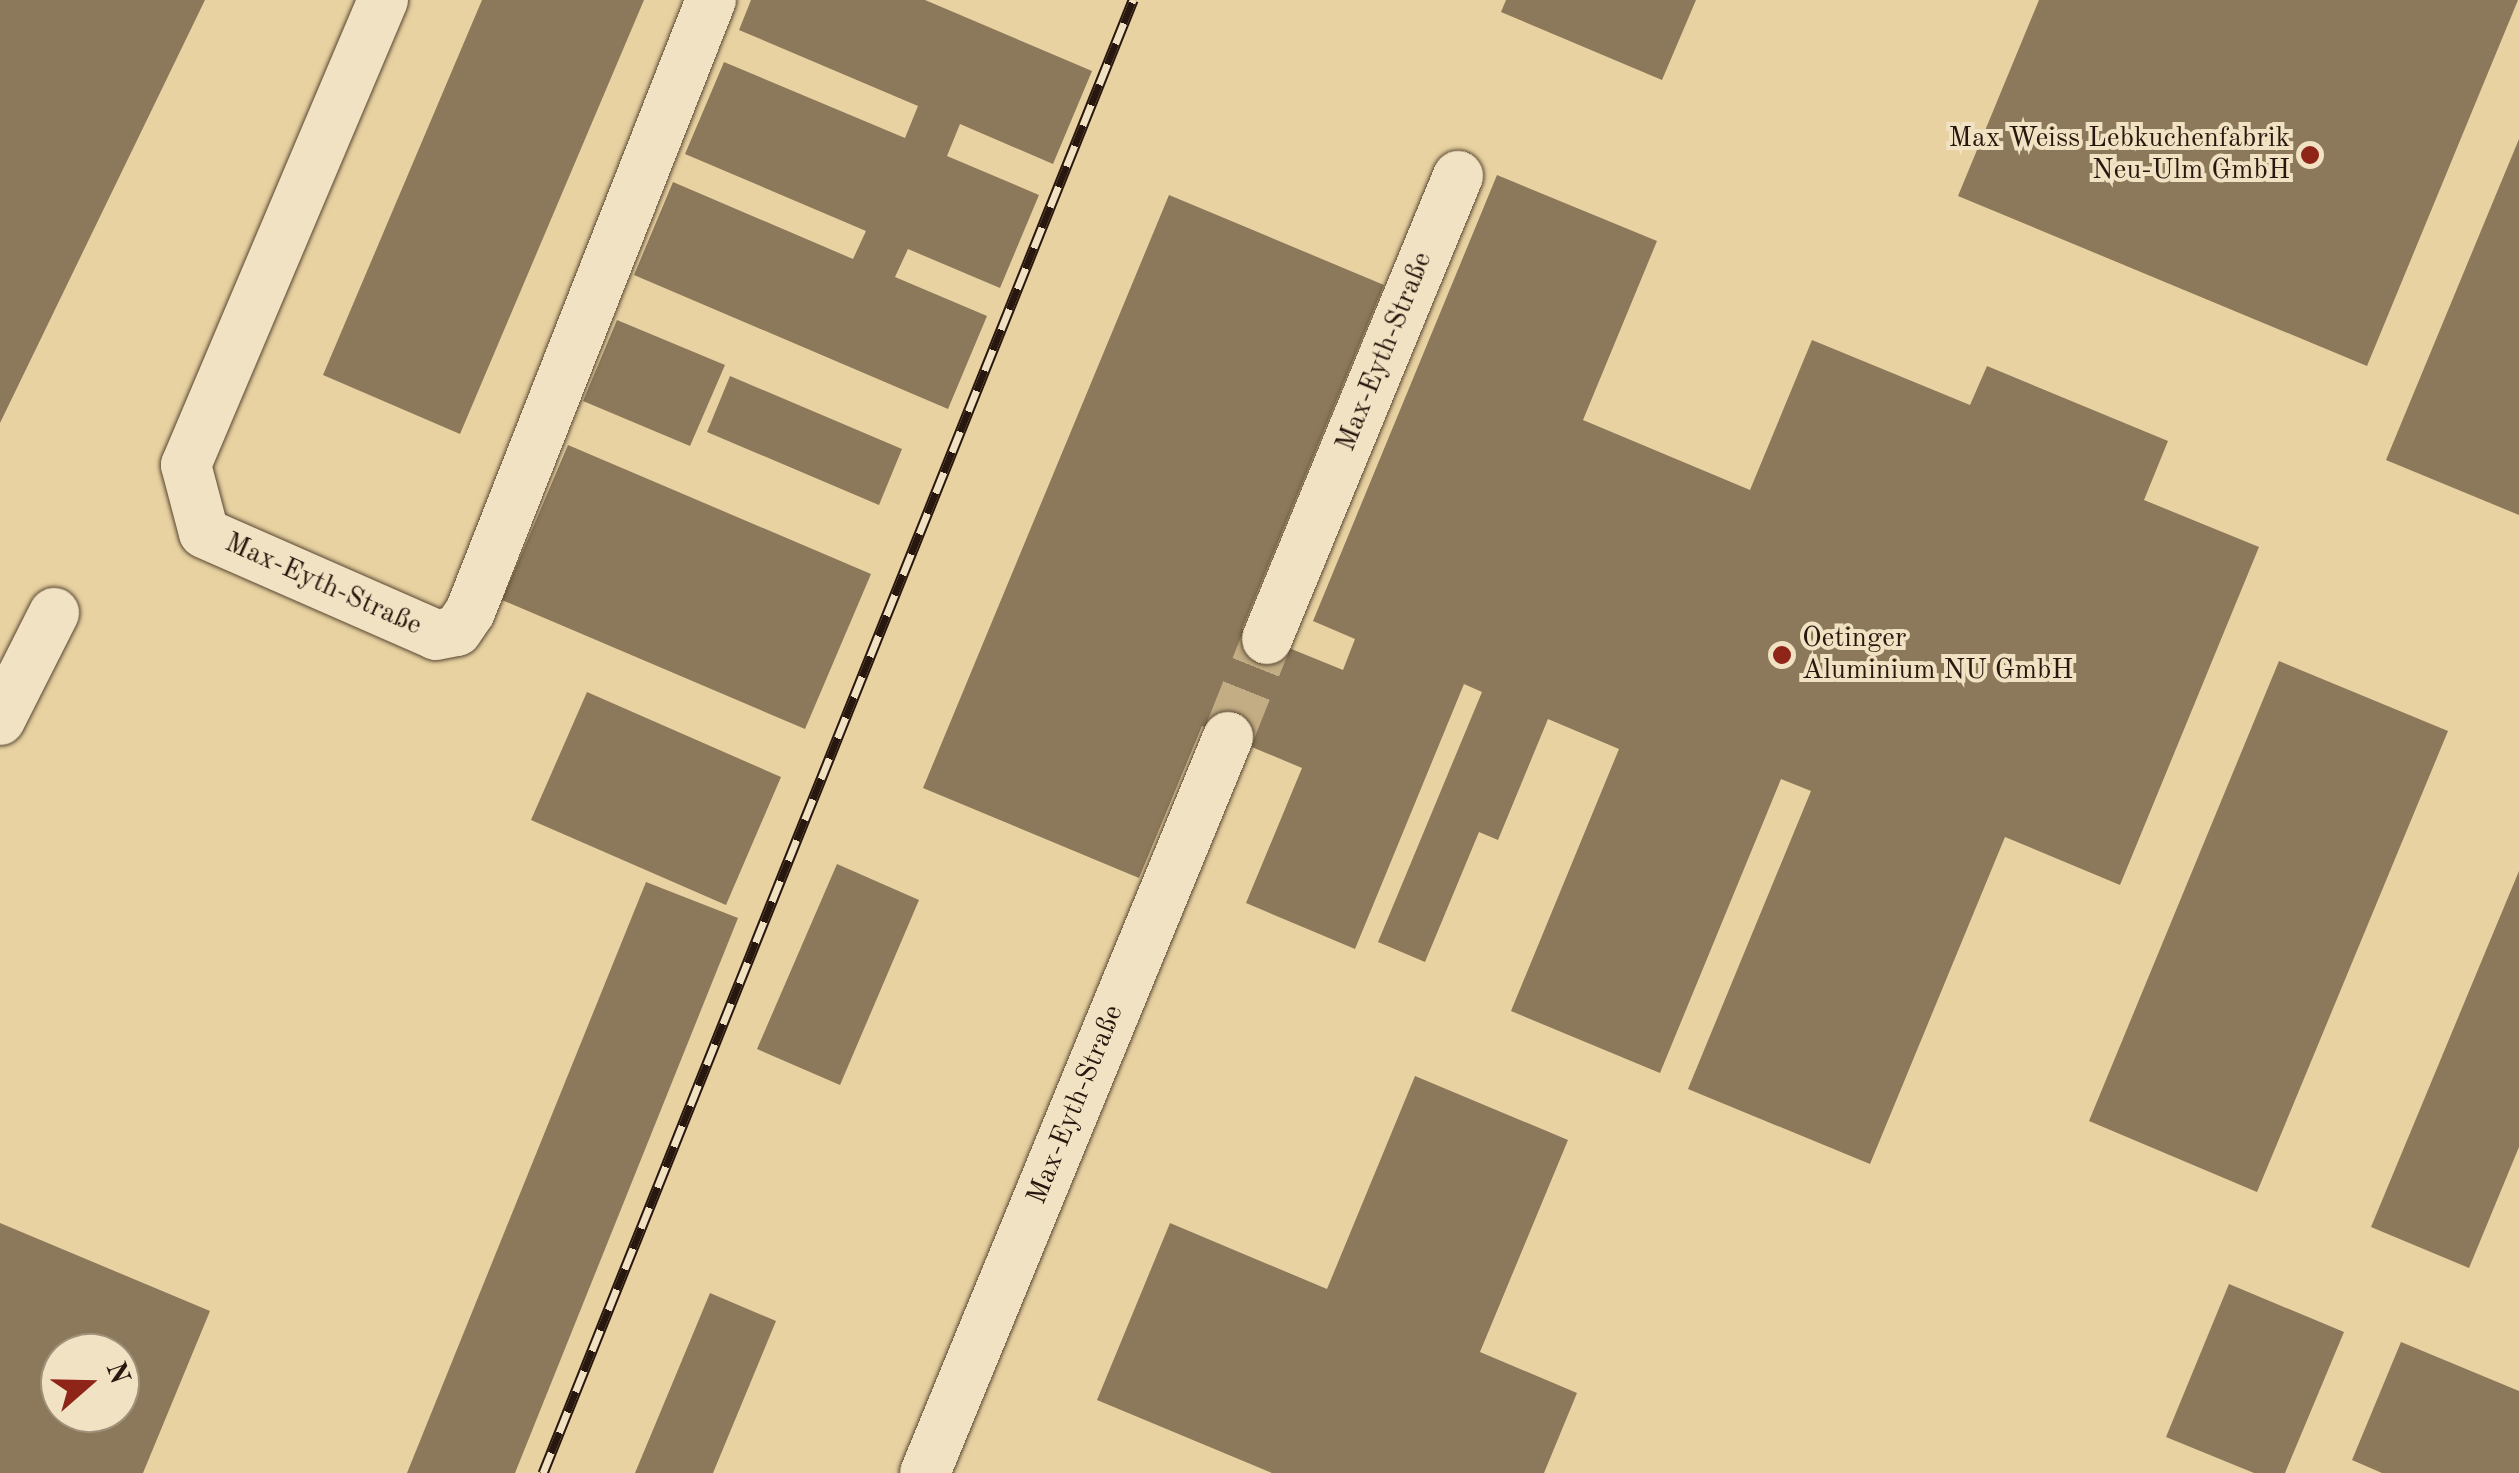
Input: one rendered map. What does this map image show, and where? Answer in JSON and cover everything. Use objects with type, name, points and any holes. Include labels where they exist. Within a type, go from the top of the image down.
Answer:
[{"type":"lane","name":"Max-Eyth-Straße","points":[[383,0],[186,465],[204,533],[436,635],[457,631],[470,612],[710,0]]},
{"type":"lane","name":"Max-Eyth-Straße","points":[[1267,640],[1458,176]]},
{"type":"lane","points":[[0,720],[54,613]]},
{"type":"lane","name":"Max-Eyth-Straße","points":[[925,1473],[1228,737]]},
{"type":"building","points":[[0,0],[205,0],[0,423]]},
{"type":"building","points":[[482,0],[644,0],[460,434],[323,375]]},
{"type":"building","points":[[751,0],[925,0],[1092,71],[1053,164],[960,124],[947,156],[1039,195],[1000,288],[908,249],[895,277],[987,316],[948,409],[634,275],[673,182],[853,259],[866,231],[685,154],[724,62],[905,138],[918,106],[739,30]]},
{"type":"building","points":[[1506,0],[1696,0],[1662,80],[1501,12]]},
{"type":"building","name":"Max Weiss Lebkuchenfabrik Neu-Ulm GmbH","points":[[2039,0],[2518,0],[2367,366],[1958,196]]},
{"type":"building","points":[[2519,139],[2519,515],[2386,460]]},
{"type":"building","name":"Oetinger Aluminium NU GmbH","points":[[1497,175],[1657,241],[1583,420],[1750,490],[1812,340],[1970,405],[1987,366],[2168,441],[2144,500],[2259,547],[2120,885],[2005,837],[1870,1164],[1688,1089],[1811,791],[1781,779],[1660,1073],[1511,1011],[1619,749],[1548,719],[1498,840],[1479,832],[1425,962],[1378,942],[1482,692],[1464,684],[1355,949],[1246,903],[1302,768],[1202,726],[1139,878],[923,788],[1169,195],[1384,285],[1242,629],[1343,670],[1355,639],[1313,621]]},
{"type":"building","points":[[617,320],[725,365],[690,446],[583,401]]},
{"type":"building","points":[[730,376],[902,449],[879,505],[707,432]]},
{"type":"building","points":[[568,445],[871,574],[805,729],[502,600]]},
{"type":"building","points":[[2279,661],[2448,731],[2257,1192],[2089,1121]]},
{"type":"building","points":[[587,692],[781,777],[726,905],[531,820]]},
{"type":"building","points":[[837,864],[919,900],[840,1085],[757,1049]]},
{"type":"building","points":[[2519,871],[2519,1147],[2469,1268],[2371,1227]]},
{"type":"building","points":[[646,882],[738,918],[515,1473],[407,1473]]},
{"type":"building","points":[[1415,1076],[1568,1140],[1480,1352],[1577,1393],[1544,1473],[1272,1473],[1097,1400],[1170,1223],[1327,1289]]},
{"type":"building","points":[[0,1223],[210,1311],[143,1473],[0,1473]]},
{"type":"building","points":[[2229,1284],[2344,1332],[2285,1473],[2254,1473],[2166,1437]]},
{"type":"building","points":[[710,1293],[776,1321],[713,1473],[635,1473]]},
{"type":"building","points":[[2401,1342],[2519,1391],[2519,1473],[2382,1473],[2352,1460]]},
{"type":"tunnel","points":[[1228,737],[1267,639]]},
{"type":"railway","points":[[543,1473],[1133,0]]},
{"type":"place","name":"Max Weiss Lebkuchenfabrik Neu-Ulm GmbH","points":[[2310,155]]},
{"type":"place","name":"Oetinger Aluminium NU GmbH","points":[[1782,655]]}]
